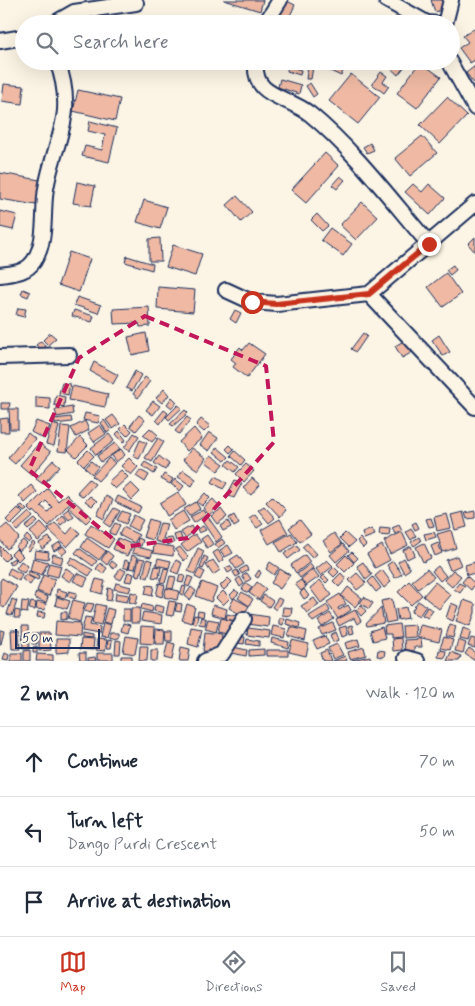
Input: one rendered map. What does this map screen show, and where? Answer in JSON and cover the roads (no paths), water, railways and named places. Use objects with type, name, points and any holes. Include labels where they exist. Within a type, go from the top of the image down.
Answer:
[{"type":"street","points":[[271,15],[280,0]]},
{"type":"street","points":[[386,0],[413,15]]},
{"type":"street","points":[[447,15],[451,0]]},
{"type":"street","points":[[69,15],[74,12],[136,3]]},
{"type":"street","points":[[0,41],[15,38]]},
{"type":"street","points":[[0,275],[20,272],[33,262],[39,248],[44,228],[45,195],[65,109],[64,82],[61,70]]},
{"type":"street","points":[[257,70],[259,84],[265,91],[297,104],[323,126],[429,244]]},
{"type":"street","points":[[454,70],[475,108]]},
{"type":"street","points":[[226,290],[252,302],[276,304],[369,294],[475,204]]},
{"type":"street","points":[[369,294],[475,408]]},
{"type":"street","points":[[0,357],[69,355]]},
{"type":"street","points":[[205,661],[222,654],[244,619]]}]
